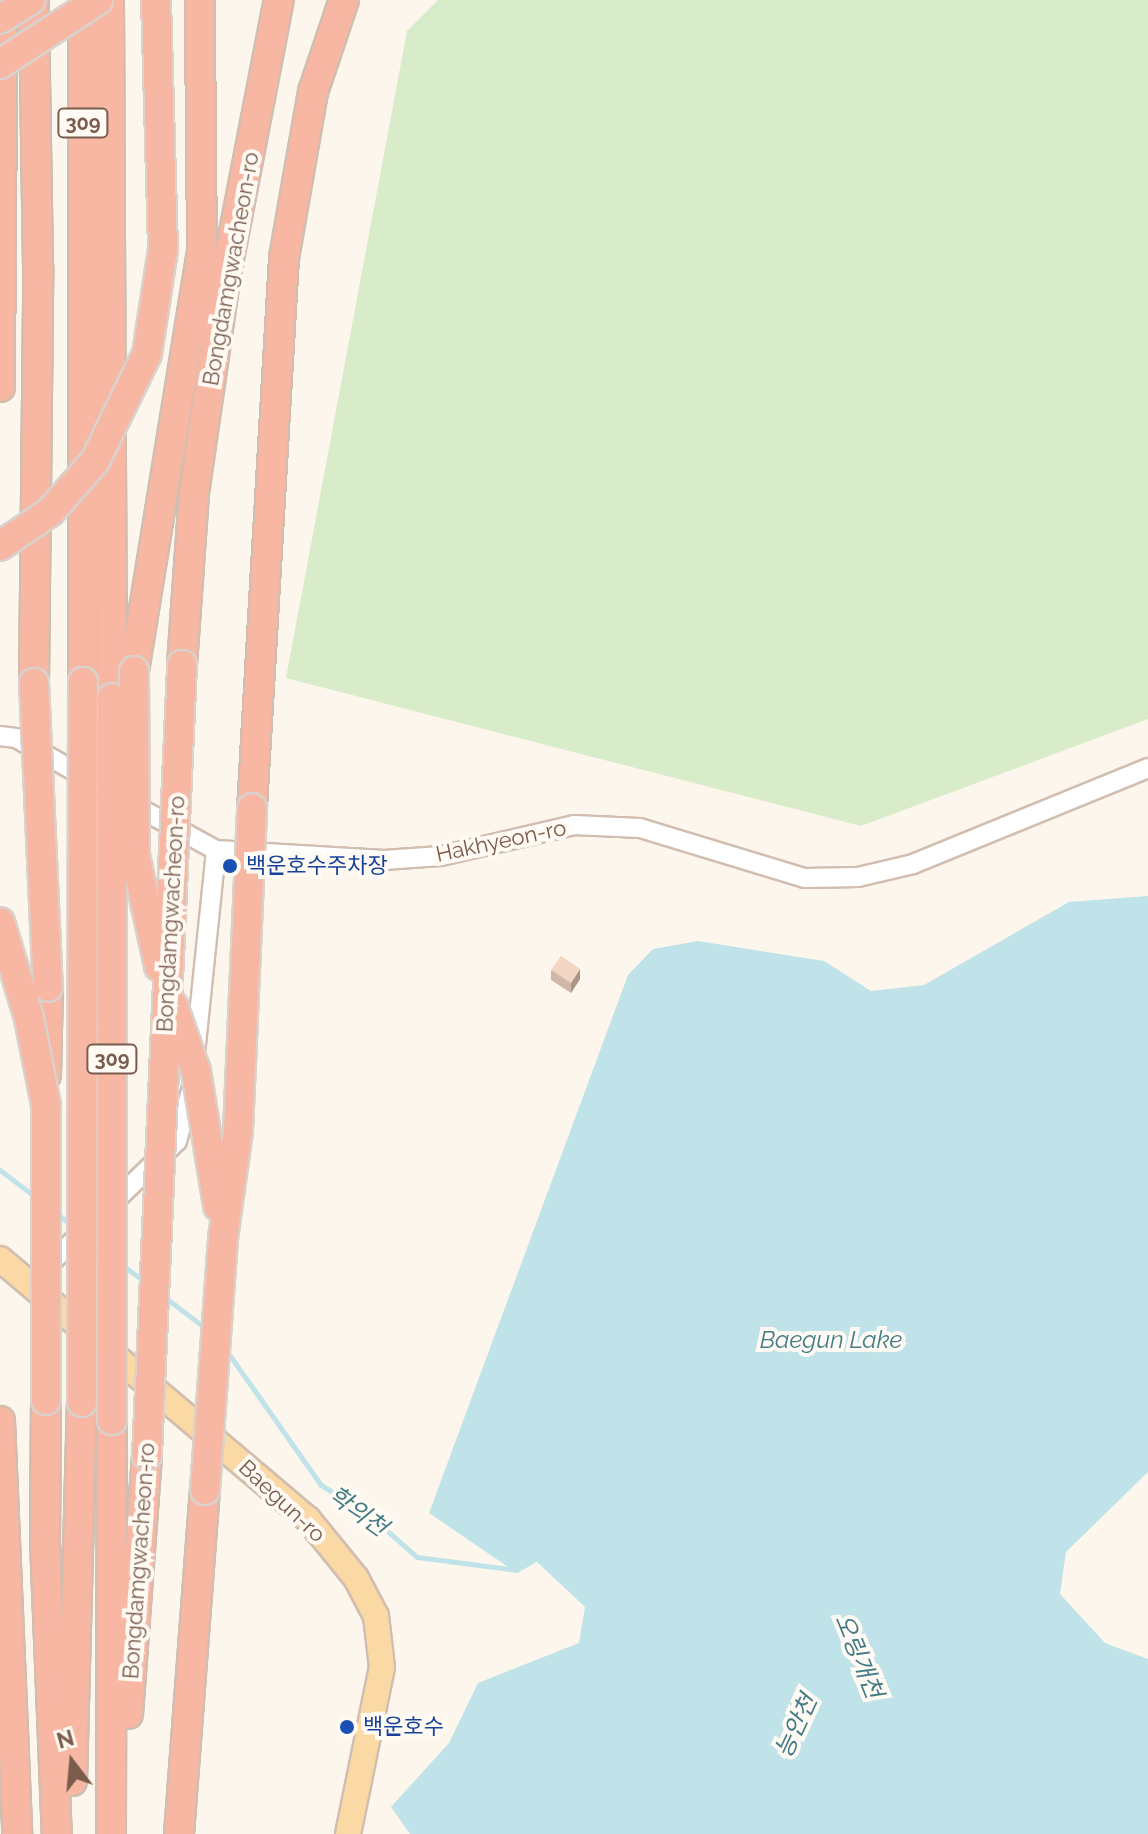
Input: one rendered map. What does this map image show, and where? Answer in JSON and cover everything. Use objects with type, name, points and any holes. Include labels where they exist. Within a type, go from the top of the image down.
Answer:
[{"type":"highway","points":[[0,387],[3,0]]},
{"type":"highway","points":[[0,19],[32,0],[38,267],[34,683],[48,987],[45,1541],[57,1834]]},
{"type":"highway","name":"Bongdamgwacheon-ro","points":[[83,0],[112,698],[111,1834]]},
{"type":"highway","points":[[0,64],[98,0]]},
{"type":"highway","name":"Bongdamgwacheon-ro","points":[[71,1834],[82,1402],[83,682],[95,241],[109,0]]},
{"type":"highway","points":[[0,546],[50,512],[95,461],[147,354],[163,249],[156,0]]},
{"type":"highway","points":[[200,0],[202,253],[134,671],[135,855],[155,953],[196,1071],[223,1238]]},
{"type":"highway","name":"Bongdamgwacheon-ro","points":[[120,1834],[147,1455],[182,665],[194,493],[221,305],[279,0]]},
{"type":"highway","points":[[179,1834],[223,1238],[238,1131],[252,808],[284,258],[309,106],[323,51],[344,0]]},
{"type":"highway","points":[[0,922],[29,1018],[46,1105]]},
{"type":"highway","points":[[0,1421],[17,1834]]},
{"type":"main road","name":"Baegun-ro","points":[[0,1259],[31,1281],[308,1519],[356,1578],[376,1616],[382,1667],[348,1834]]},
{"type":"street","name":"Hakhyeon-ro","points":[[0,736],[16,738],[216,850],[384,860],[441,856],[574,825],[640,828],[805,878],[858,877],[913,864],[1148,768]]},
{"type":"street","points":[[31,1281],[177,1141],[189,1113],[216,850]]},
{"type":"green space","points":[[438,0],[1148,0],[1148,719],[861,826],[286,678],[407,31]]},
{"type":"water","name":"Baegun Lake","points":[[1148,896],[1148,1472],[1066,1552],[1060,1594],[1105,1643],[1148,1659],[1148,1834],[410,1834],[391,1807],[449,1743],[478,1683],[579,1643],[585,1607],[537,1562],[517,1573],[429,1513],[628,975],[653,949],[698,941],[824,961],[871,991],[924,985],[1069,902]]},
{"type":"building","points":[[561,956],[580,969],[571,983],[551,970]]},
{"type":"waterway","name":"학의천","points":[[0,1170],[34,1196]]},
{"type":"waterway","name":"학의천","points":[[55,1212],[72,1226]]},
{"type":"waterway","name":"학의천","points":[[121,1264],[145,1282]]},
{"type":"waterway","name":"학의천","points":[[162,1295],[205,1328]]},
{"type":"waterway","name":"학의천","points":[[226,1350],[321,1485],[368,1514],[417,1557],[517,1570]]},
{"type":"place","name":"백운호수주차장","points":[[230,866]]},
{"type":"place","name":"백운호수","points":[[347,1727]]},
{"type":"water label","name":"오링개천","points":[[859,1656]]},
{"type":"water label","name":"능안천","points":[[796,1726]]}]
